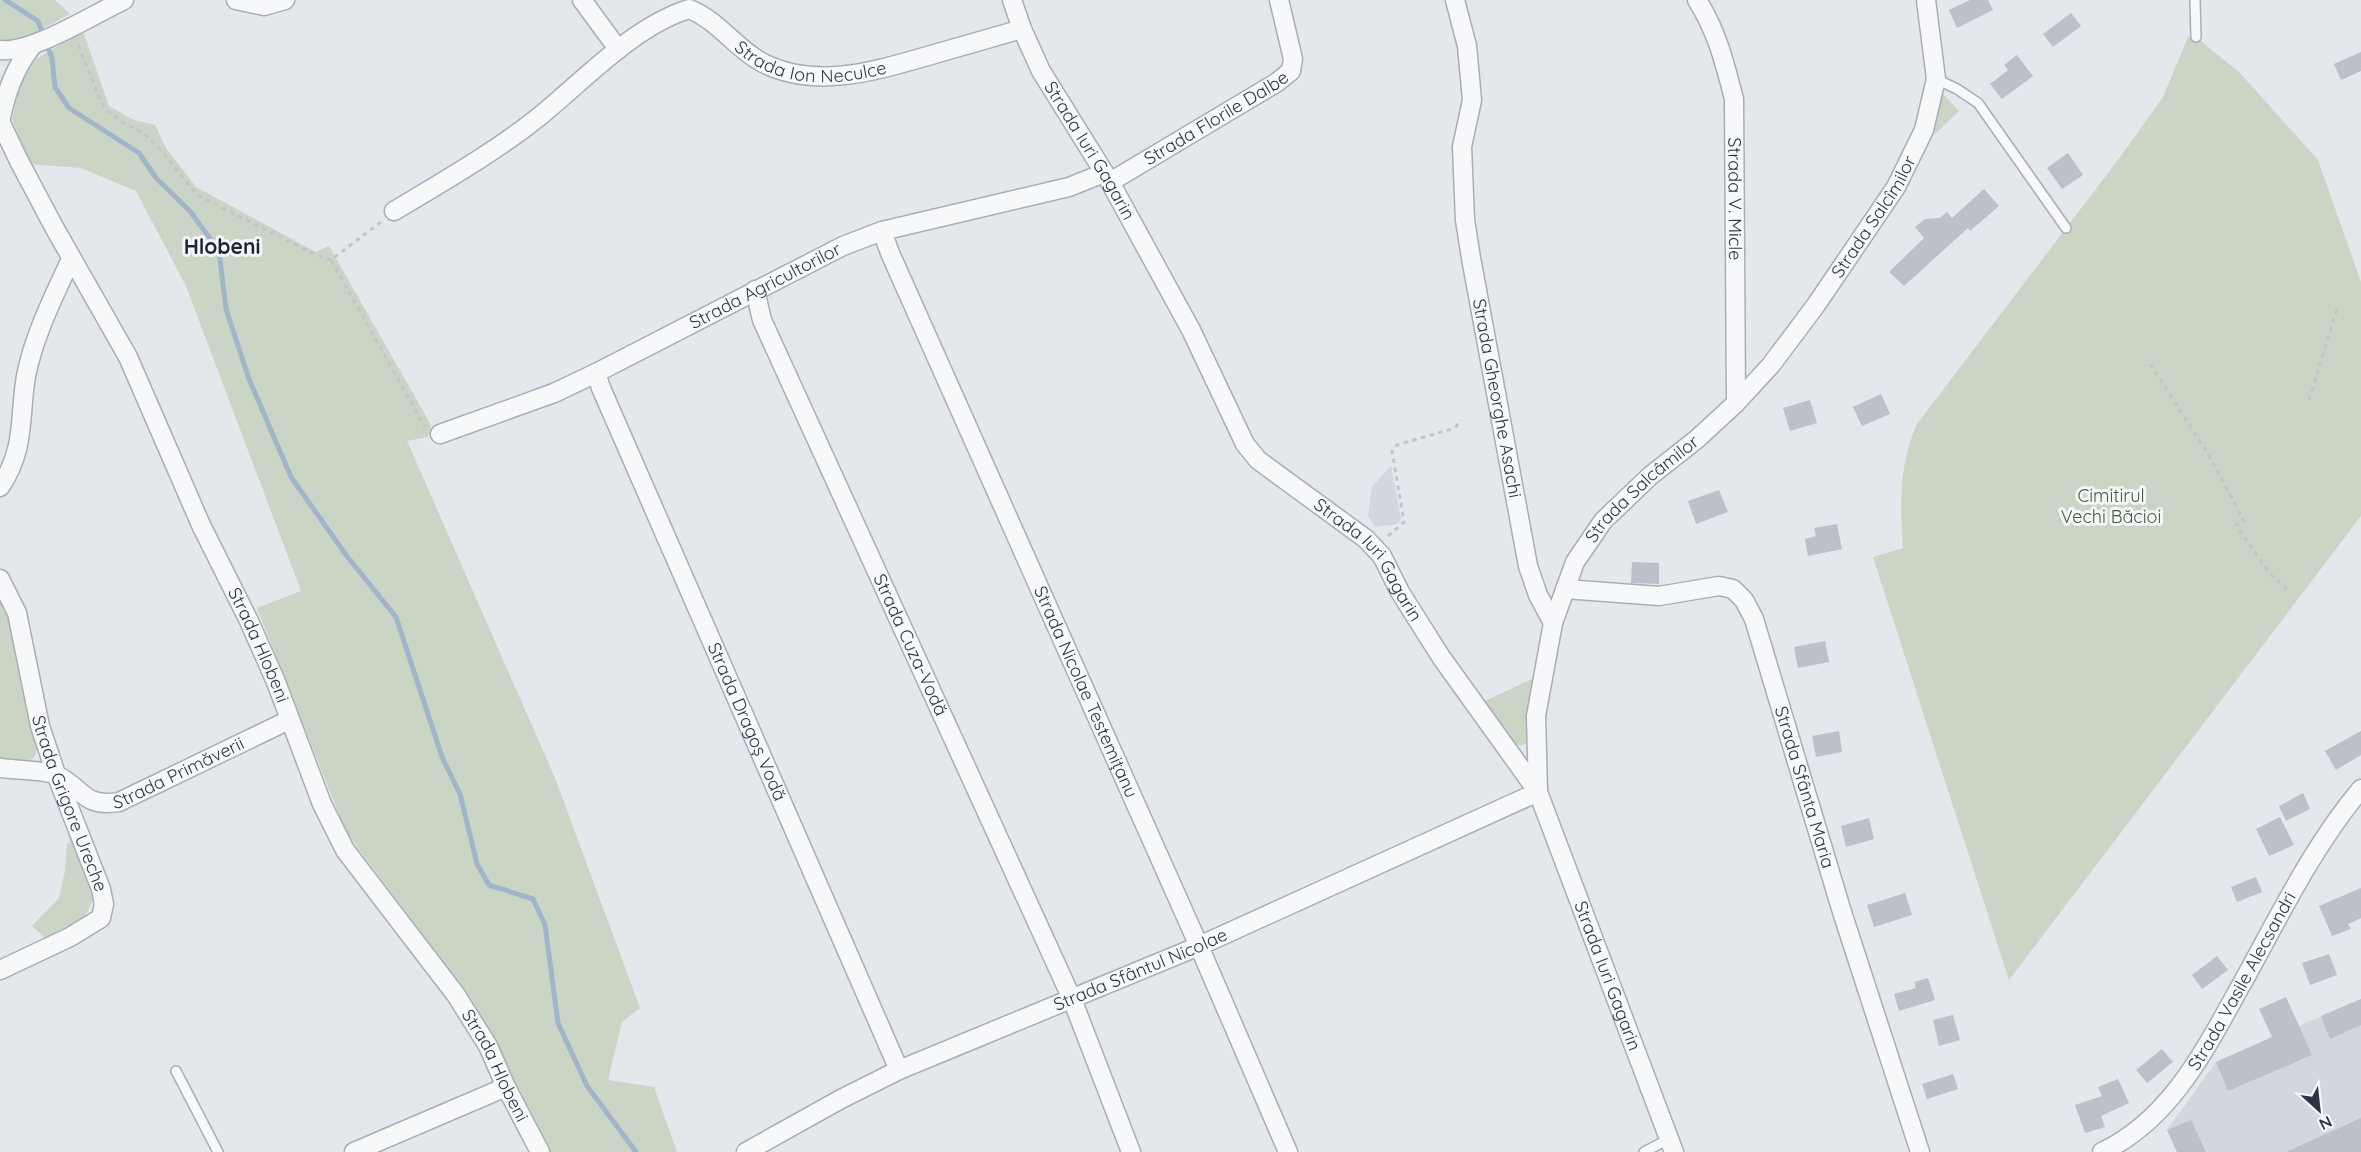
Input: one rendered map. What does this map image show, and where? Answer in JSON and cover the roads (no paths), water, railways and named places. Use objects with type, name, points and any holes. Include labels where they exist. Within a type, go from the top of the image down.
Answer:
[{"type":"street","points":[[0,50],[33,46],[124,0]]},
{"type":"street","points":[[236,0],[264,6],[285,0]]},
{"type":"street","points":[[582,0],[618,49]]},
{"type":"street","name":"Strada Iuri Gagarin","points":[[1012,0],[1041,71],[1107,178],[1191,330],[1245,444],[1258,460],[1366,539],[1382,556],[1400,592],[1441,657],[1538,792],[1672,1145]]},
{"type":"street","name":"Strada Florile Dalbe","points":[[1107,178],[1276,83],[1291,70],[1293,59],[1279,0]]},
{"type":"street","name":"Strada Gheorghe Asachi","points":[[1455,0],[1467,46],[1472,100],[1462,147],[1471,258],[1528,566],[1538,595],[1553,623]]},
{"type":"street","name":"Strada V. Micle","points":[[1697,0],[1722,51],[1734,99],[1736,403]]},
{"type":"street","name":"Strada Salcîmilor","points":[[1736,403],[1771,365],[1816,305],[1896,187],[1924,130],[1936,79],[1926,0]]},
{"type":"street","name":"Strada Ion Neculce","points":[[394,211],[485,157],[540,116],[618,49],[674,13],[689,9],[702,14],[760,62],[786,72],[814,77],[838,76],[886,68],[1022,29]]},
{"type":"street","points":[[0,121],[6,95],[20,62],[33,46]]},
{"type":"street","name":"Strada Hlobeni","points":[[0,121],[18,162],[128,357],[201,525],[249,621],[276,682],[322,804],[345,850],[456,995],[488,1046],[506,1087],[540,1152]]},
{"type":"street","name":"Strada Agricultorilor","points":[[440,434],[554,393],[843,246],[882,231],[1107,178]]},
{"type":"street","name":"Strada Nicolae Testemițanu","points":[[882,231],[1288,1152]]},
{"type":"street","points":[[0,487],[20,443],[27,375],[43,322],[71,259]]},
{"type":"street","name":"Strada Cuza-Vodă","points":[[755,290],[762,320],[1072,999],[1131,1152]]},
{"type":"street","name":"Strada Dragoș Vodă","points":[[596,373],[899,1070]]},
{"type":"street","name":"Strada Salcâmilor","points":[[1565,589],[1575,562],[1603,521],[1650,476],[1697,439],[1736,403]]},
{"type":"street","name":"Strada Grigore Ureche","points":[[0,579],[16,613],[40,726],[56,774],[95,869],[104,904],[101,918],[70,937],[0,970]]},
{"type":"street","name":"Strada Sfânta Maria","points":[[1565,589],[1659,596],[1719,586],[1734,589],[1744,600],[1754,620],[1829,868],[1920,1152]]},
{"type":"street","points":[[1538,792],[1536,716],[1553,623],[1565,589]]},
{"type":"street","name":"Strada Primăverii","points":[[56,774],[92,801],[105,804],[118,802],[289,720]]},
{"type":"street","points":[[0,768],[56,774]]},
{"type":"street","name":"Strada Vasile Alecsandri","points":[[2102,1152],[2143,1127],[2189,1075],[2295,888],[2344,809],[2361,789]]},
{"type":"street","name":"Strada Sfântul Nicolae","points":[[746,1152],[841,1099],[899,1070],[1199,946],[1538,792]]},
{"type":"street","points":[[354,1152],[506,1087]]},
{"type":"lane","points":[[2195,0],[2196,37]]},
{"type":"lane","points":[[1936,79],[1978,103],[2066,228]]},
{"type":"lane","points":[[176,1071],[218,1152]]},
{"type":"lane","points":[[1644,1152],[1672,1145]]},
{"type":"waterway","points":[[5,0],[38,21],[52,58],[55,87],[69,108],[139,153],[156,178],[190,211],[219,251],[226,309],[249,379],[291,477],[346,555],[396,617],[442,757],[460,794],[477,864],[489,885],[533,899],[545,925],[558,1023],[587,1086],[636,1152]]},
{"type":"district","name":"Hlobeni","points":[[222,247]]},
{"type":"park label","name":"Cimitirul Vechi Băcioi","points":[[2111,506]]}]
